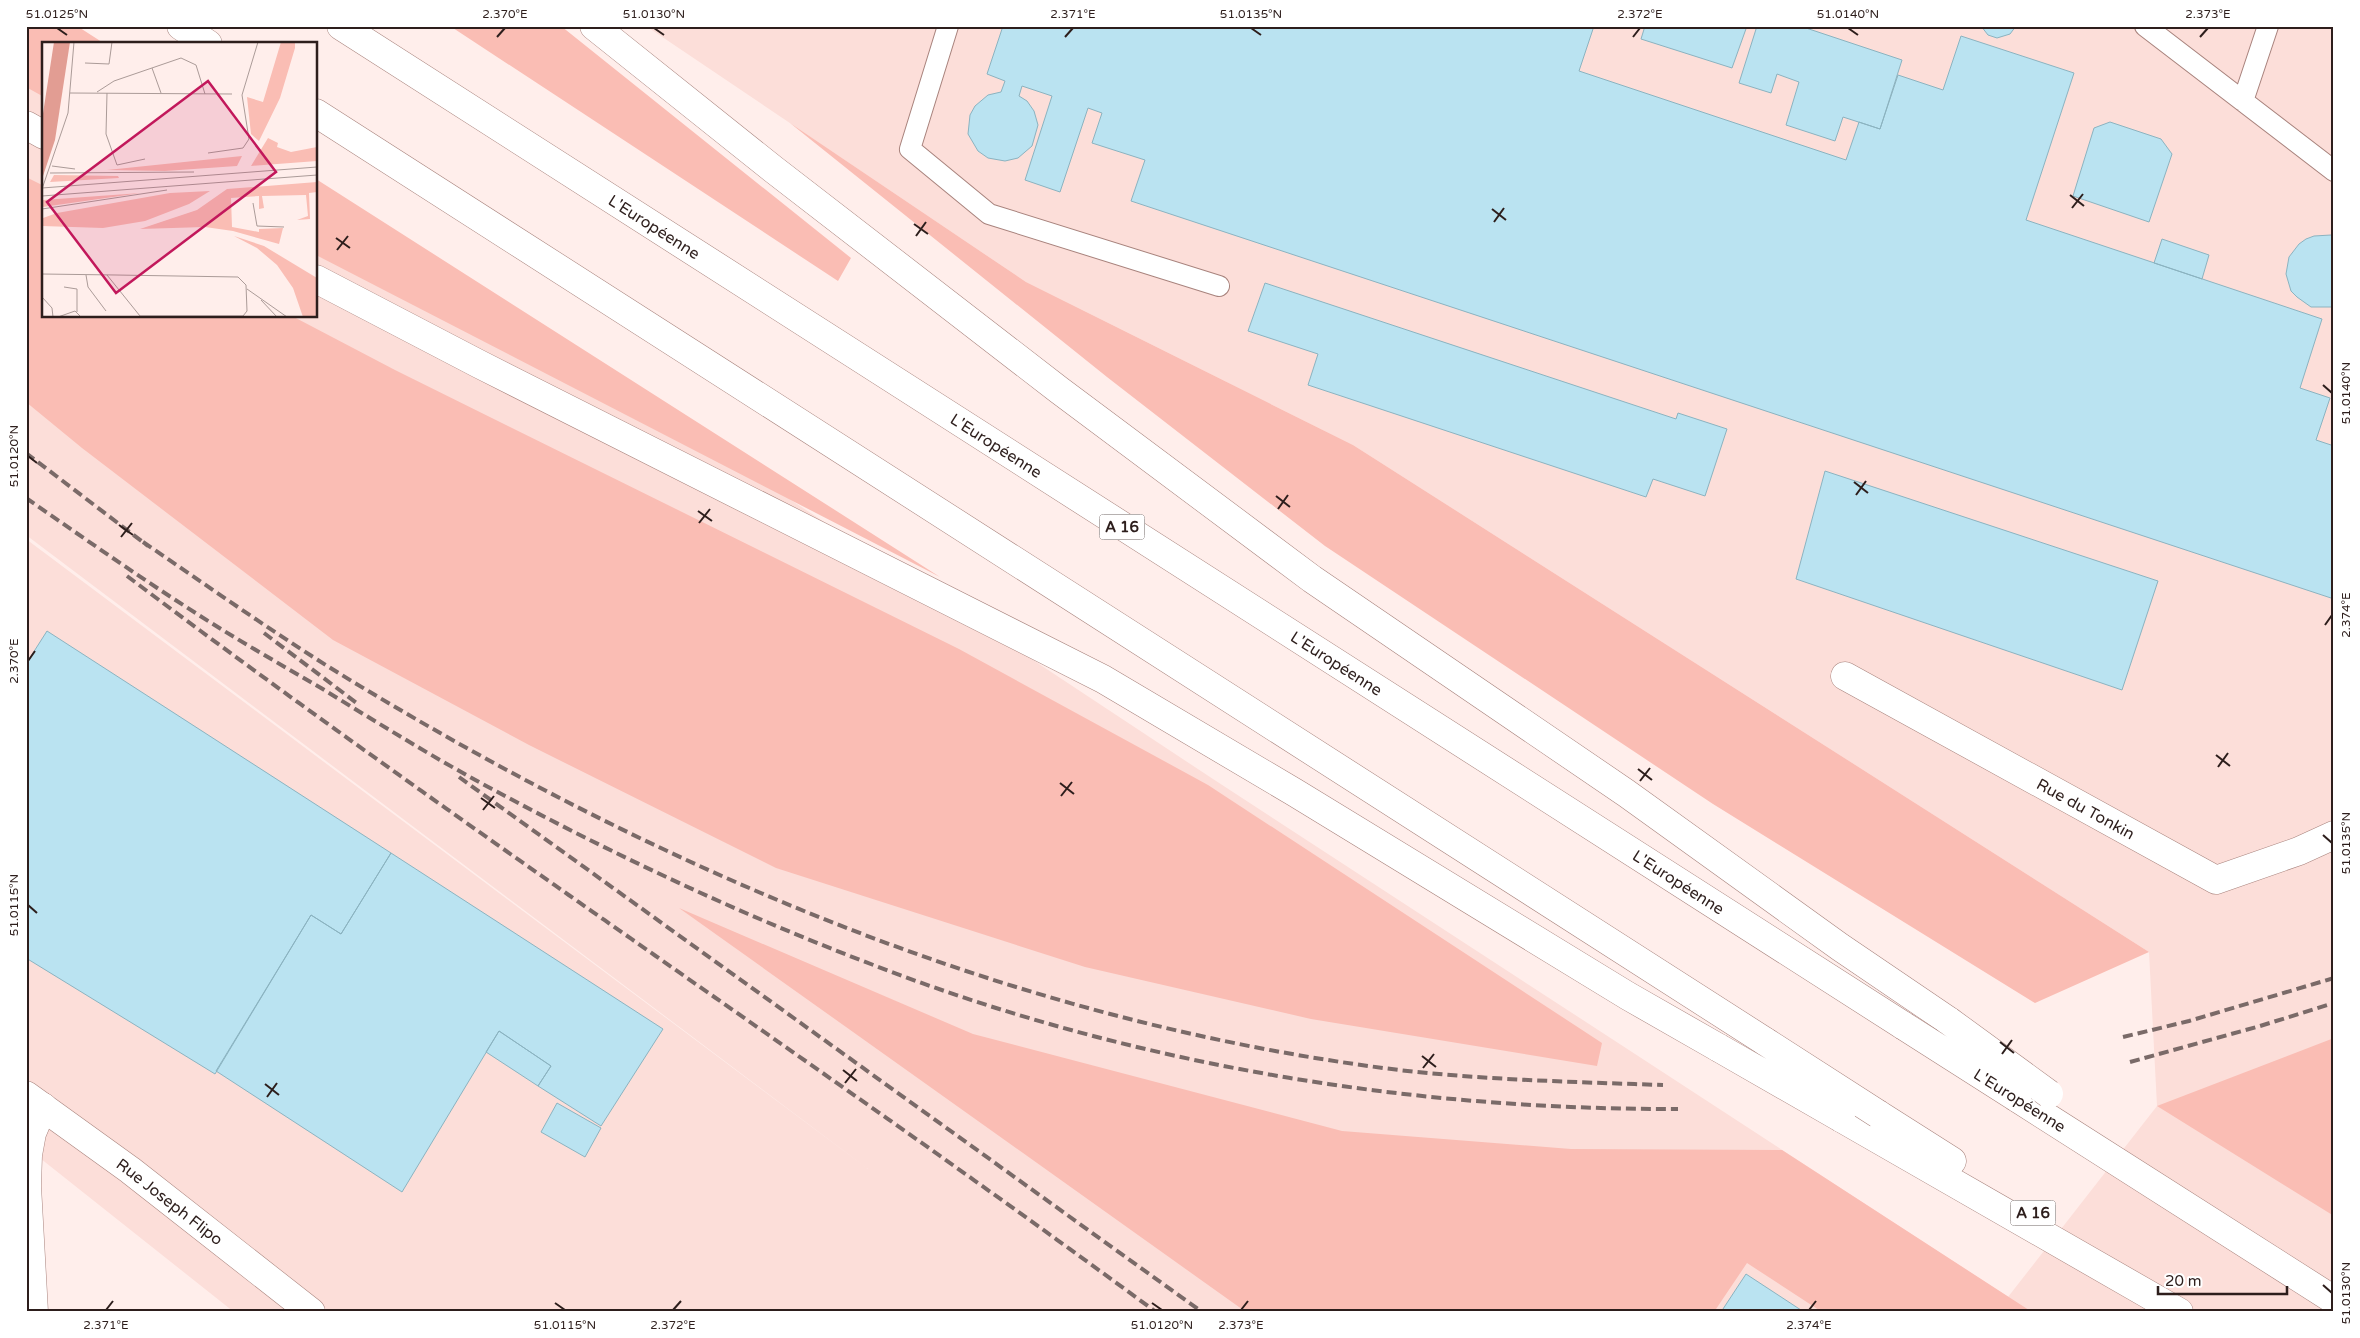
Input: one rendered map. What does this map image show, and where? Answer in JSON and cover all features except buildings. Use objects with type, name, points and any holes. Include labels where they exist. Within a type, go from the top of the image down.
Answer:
[{"type":"main road","points":[[181,26],[205,42]]},
{"type":"main road","name":"L'Européenne","points":[[341,26],[2323,1293]]},
{"type":"main road","points":[[594,26],[773,169],[1051,384],[1312,579],[1626,793],[1840,947],[1949,1020],[2323,1293]]},
{"type":"main road","name":"A 16","points":[[318,114],[2188,1312]]},
{"type":"main road","points":[[318,280],[479,364],[1103,679],[1294,792],[1628,996],[2179,1312]]},
{"type":"main road","name":"Rue du Tonkin","points":[[1845,676],[2216,880],[2299,852],[2334,835]]},
{"type":"main road","points":[[34,1312],[27,1186],[28,1155],[35,1101]]},
{"type":"main road","name":"Rue Joseph Flipo","points":[[35,1101],[130,1170],[311,1312]]},
{"type":"lane","points":[[948,26],[910,148],[989,214],[1219,286]]},
{"type":"lane","points":[[2144,26],[2334,171]]},
{"type":"lane","points":[[2243,101],[2268,26]]},
{"type":"shaded area","points":[[26,26],[42,42],[42,318],[318,318],[318,187],[1213,779],[2008,1297],[2157,1106],[2149,952],[1353,445],[1026,282],[646,26],[2334,26],[2334,1312],[234,1312],[26,1147],[26,539],[868,1169],[26,535]]},
{"type":"shaded area","points":[[26,26],[77,26],[102,42],[42,42],[42,96],[26,87]]},
{"type":"shaded area","points":[[450,26],[561,26],[851,258],[838,281]]},
{"type":"shaded area","points":[[790,123],[1026,282],[1353,445],[2149,952],[2035,1003],[1713,804],[1325,546],[1107,377]]},
{"type":"shaded area","points":[[26,177],[42,185],[42,318],[296,318],[395,370],[959,649],[1208,785],[1602,1043],[1597,1066],[1311,1019],[1085,967],[776,868],[529,745],[333,640],[82,448],[26,402]]},
{"type":"shaded area","points":[[318,180],[940,577],[318,256]]},
{"type":"shaded area","points":[[679,908],[973,1034],[1342,1131],[1571,1149],[1782,1150],[2032,1312],[1822,1312],[1747,1263],[1714,1312],[1246,1312]]},
{"type":"shaded area","points":[[2334,1038],[2334,1216],[2157,1106]]},
{"type":"railway","points":[[26,453],[148,546]]},
{"type":"railway","points":[[26,498],[142,578],[213,624],[470,777],[586,838],[681,884],[778,927],[876,966],[972,1000],[1070,1030],[1170,1055],[1270,1075],[1372,1090],[1474,1101],[1576,1107],[1678,1109]]},
{"type":"railway","points":[[143,542],[312,656],[370,692],[490,761],[612,824],[737,883],[865,935],[995,980],[1128,1019],[1262,1049],[1399,1070],[1465,1076],[1663,1085]]},
{"type":"railway","points":[[127,576],[382,763],[900,1127],[1156,1312]]},
{"type":"railway","points":[[264,633],[358,704]]},
{"type":"railway","points":[[459,777],[1202,1312]]},
{"type":"railway","points":[[2123,1037],[2189,1021],[2334,978]]},
{"type":"railway","points":[[2130,1062],[2260,1026],[2334,1003]]}]
